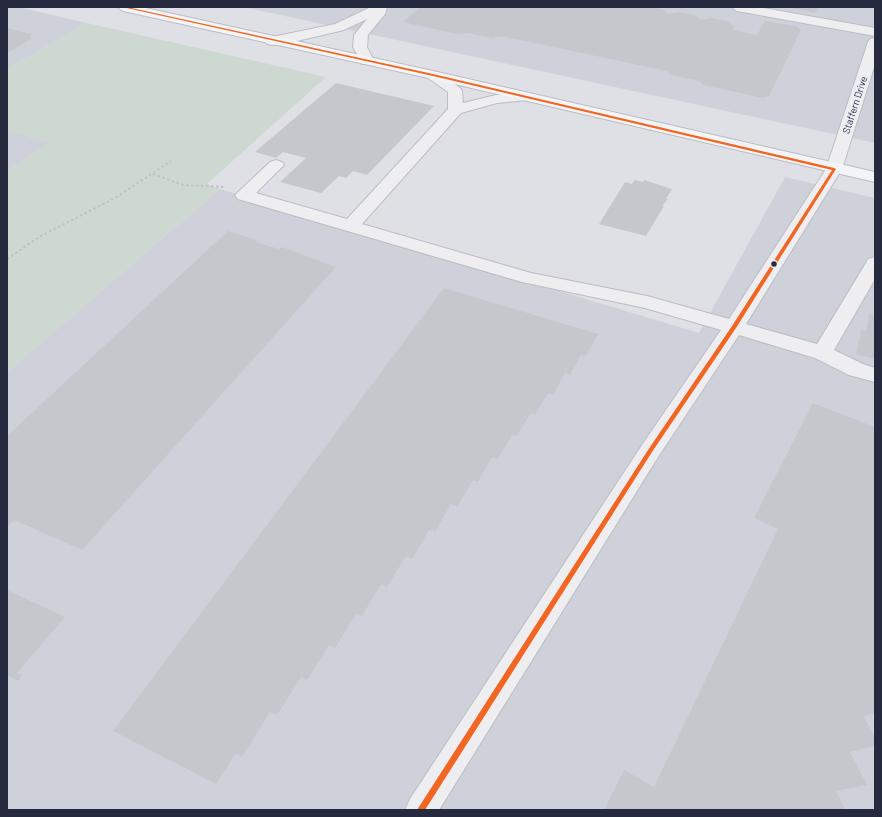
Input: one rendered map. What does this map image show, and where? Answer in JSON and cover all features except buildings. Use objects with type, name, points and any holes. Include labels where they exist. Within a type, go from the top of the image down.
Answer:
[{"type":"main road","points":[[123,7],[272,41],[433,75],[522,97],[834,169],[875,177]]},
{"type":"street","points":[[272,41],[339,27],[381,7]]},
{"type":"street","points":[[367,61],[360,47],[361,35],[372,19],[385,7]]},
{"type":"street","points":[[737,7],[875,32]]},
{"type":"street","name":"Staffern Drive","points":[[421,810],[650,451],[734,327],[834,169],[875,42]]},
{"type":"street","points":[[433,75],[455,91],[456,110]]},
{"type":"street","points":[[351,225],[456,110],[496,99],[522,97]]},
{"type":"street","points":[[244,195],[276,166]]},
{"type":"street","points":[[244,195],[529,278],[647,302],[822,353],[856,370],[875,375]]},
{"type":"street","points":[[822,353],[875,263]]},
{"type":"path","points":[[7,260],[39,237],[115,198],[170,161]]},
{"type":"path","points":[[152,174],[183,185],[230,188],[244,195]]},
{"type":"shaded area","points":[[7,7],[18,7],[87,23],[7,69]]},
{"type":"shaded area","points":[[243,7],[875,7],[875,143]]},
{"type":"shaded area","points":[[87,23],[326,77],[207,184],[220,189],[7,372],[7,171],[49,143],[7,130],[7,69]]},
{"type":"shaded area","points":[[7,130],[50,143],[7,171]]},
{"type":"shaded area","points":[[785,177],[875,198],[875,810],[7,810],[7,372],[220,189],[699,333]]},
{"type":"transit line","points":[[123,7],[433,75],[834,169]]},
{"type":"transit line","points":[[421,810],[650,451],[734,327],[834,169]]}]
